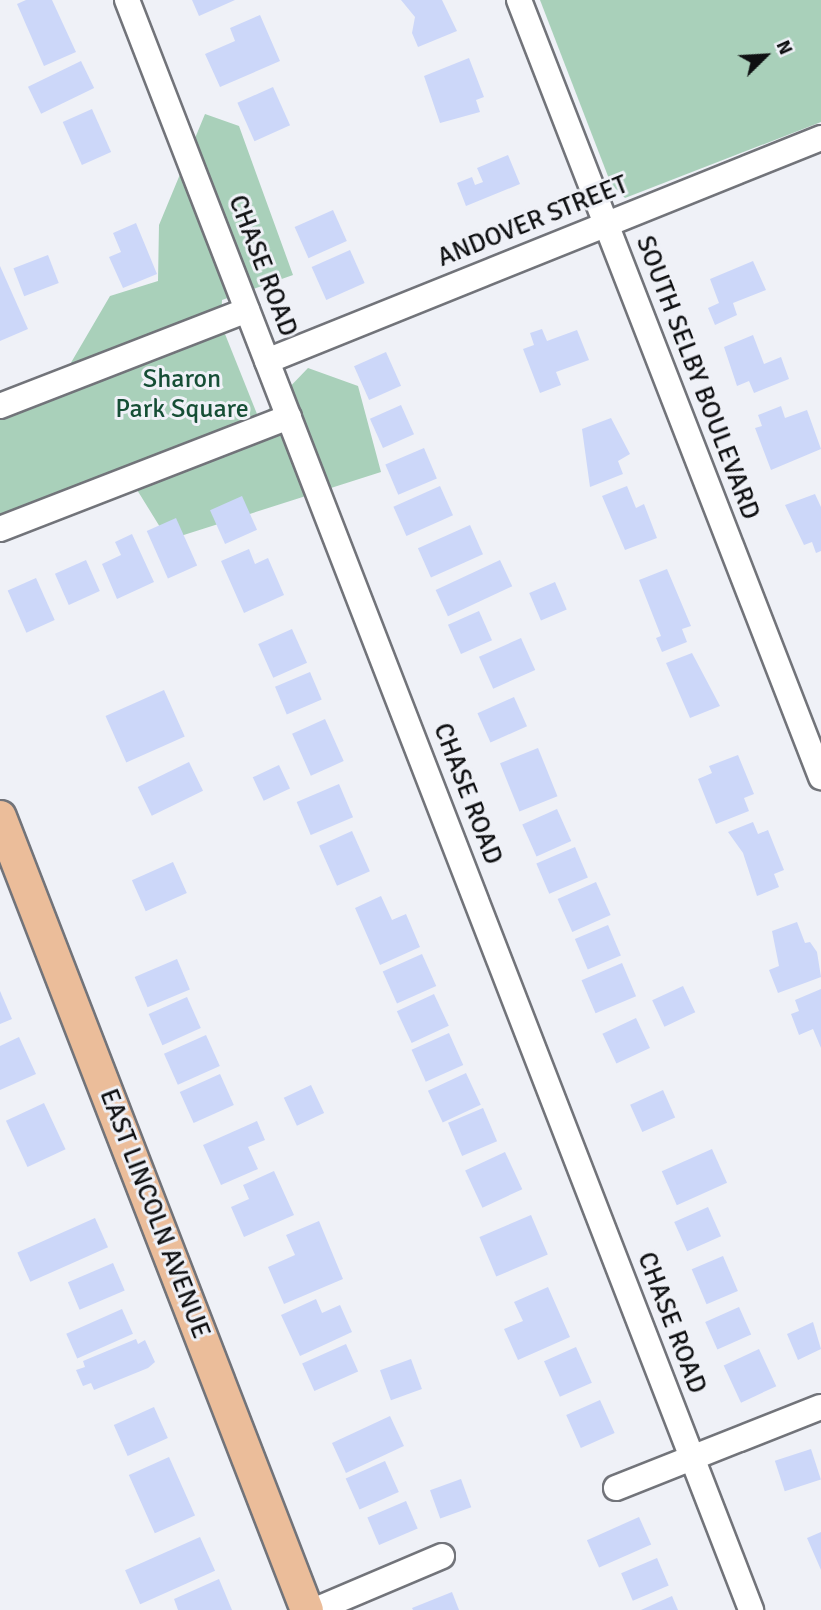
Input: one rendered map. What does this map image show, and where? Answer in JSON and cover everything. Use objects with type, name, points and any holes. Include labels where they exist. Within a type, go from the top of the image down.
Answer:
[{"type":"main road","name":"EAST LINCOLN AVENUE","points":[[0,817],[307,1610]]},
{"type":"street","name":"CHASE ROAD","points":[[127,0],[751,1610]]},
{"type":"street","name":"SOUTH SELBY BOULEVARD","points":[[519,0],[821,777]]},
{"type":"street","name":"ANDOVER STREET","points":[[267,361],[821,138]]},
{"type":"street","points":[[0,406],[247,310]]},
{"type":"street","points":[[0,529],[289,417]]},
{"type":"street","points":[[616,1488],[821,1406]]},
{"type":"street","points":[[315,1610],[442,1556]]},
{"type":"green space","points":[[540,0],[821,0],[821,122],[625,198],[611,184]]},
{"type":"green space","name":"Sharon Park Square","points":[[205,114],[239,126],[293,275],[222,300],[221,324],[259,419],[308,368],[358,386],[381,472],[168,540],[126,472],[0,522],[0,411],[55,390],[110,296],[158,281],[159,225]]},
{"type":"building","points":[[26,0],[52,0],[76,52],[44,66],[17,4]]},
{"type":"building","points":[[192,0],[235,0],[199,16]]},
{"type":"building","points":[[401,0],[442,0],[457,31],[418,47],[412,33],[415,17]]},
{"type":"building","points":[[260,15],[280,61],[220,87],[205,54],[235,41],[230,28]]},
{"type":"building","points":[[469,58],[484,97],[476,100],[480,112],[440,123],[424,76]]},
{"type":"building","points":[[81,61],[94,88],[41,114],[28,87]]},
{"type":"building","points":[[273,87],[290,125],[254,141],[237,103]]},
{"type":"building","points":[[92,109],[111,152],[82,165],[63,122]]},
{"type":"building","points":[[508,155],[520,184],[466,206],[457,183],[472,177],[475,185],[483,182],[477,168]]},
{"type":"building","points":[[333,210],[347,241],[308,258],[295,227]]},
{"type":"building","points":[[136,223],[157,274],[123,288],[109,257],[121,252],[113,233]]},
{"type":"building","points":[[350,250],[365,283],[326,300],[312,267]]},
{"type":"building","points":[[48,255],[59,283],[24,296],[13,268]]},
{"type":"building","points":[[753,261],[766,290],[733,303],[737,315],[715,325],[708,308],[719,303],[710,279]]},
{"type":"building","points":[[0,266],[28,329],[0,341]]},
{"type":"building","points":[[542,329],[547,341],[577,330],[589,360],[556,372],[561,385],[540,393],[523,349],[534,345],[530,333]]},
{"type":"building","points":[[753,335],[764,364],[781,357],[789,379],[754,393],[749,381],[737,386],[724,347]]},
{"type":"building","points":[[386,352],[401,386],[369,400],[354,366]]},
{"type":"building","points":[[401,405],[414,434],[383,448],[370,419]]},
{"type":"building","points":[[781,406],[785,418],[807,410],[821,449],[771,470],[755,428],[762,426],[758,415]]},
{"type":"building","points":[[611,418],[630,454],[618,461],[623,474],[590,487],[582,429]]},
{"type":"building","points":[[424,448],[437,478],[398,495],[385,464]]},
{"type":"building","points":[[440,486],[453,515],[406,536],[393,507]]},
{"type":"building","points":[[627,486],[636,508],[644,504],[657,538],[625,550],[602,496]]},
{"type":"building","points":[[815,494],[821,507],[821,551],[816,553],[812,542],[804,545],[785,505]]},
{"type":"building","points":[[242,496],[257,530],[225,544],[210,510]]},
{"type":"building","points":[[176,518],[197,566],[168,579],[147,531]]},
{"type":"building","points":[[470,525],[483,554],[431,577],[418,548]]},
{"type":"building","points":[[132,534],[154,582],[117,599],[102,564],[121,555],[115,542]]},
{"type":"building","points":[[249,549],[255,564],[268,558],[284,595],[244,613],[221,561]]},
{"type":"building","points":[[86,560],[100,591],[69,605],[55,574]]},
{"type":"building","points":[[500,560],[512,586],[448,616],[436,590]]},
{"type":"building","points":[[667,569],[691,626],[682,629],[687,642],[662,652],[656,638],[661,636],[639,580]]},
{"type":"building","points":[[36,578],[55,620],[26,633],[8,591]]},
{"type":"building","points":[[555,582],[567,610],[541,621],[529,593]]},
{"type":"building","points":[[479,611],[492,640],[461,654],[448,625]]},
{"type":"building","points":[[292,629],[307,663],[273,678],[258,644]]},
{"type":"building","points":[[521,638],[535,670],[493,689],[479,657]]},
{"type":"building","points":[[692,653],[720,706],[690,718],[666,663]]},
{"type":"building","points":[[310,672],[322,700],[287,714],[275,687]]},
{"type":"building","points":[[164,690],[185,737],[126,763],[106,716]]},
{"type":"building","points":[[514,697],[527,726],[490,743],[477,713]]},
{"type":"building","points":[[325,719],[344,761],[311,776],[292,734]]},
{"type":"building","points":[[538,748],[557,796],[519,812],[500,763]]},
{"type":"building","points":[[738,755],[754,794],[744,798],[749,811],[716,824],[698,779],[712,773],[709,766]]},
{"type":"building","points":[[189,762],[203,791],[152,816],[138,787]]},
{"type":"building","points":[[279,765],[290,789],[264,801],[253,777]]},
{"type":"building","points":[[339,784],[353,817],[311,835],[297,802]]},
{"type":"building","points":[[557,809],[571,841],[537,856],[522,824]]},
{"type":"building","points":[[753,822],[758,834],[768,830],[784,870],[774,874],[779,887],[757,896],[743,853],[728,832]]},
{"type":"building","points":[[352,831],[370,871],[337,886],[319,846]]},
{"type":"building","points":[[575,847],[588,877],[549,894],[536,863]]},
{"type":"building","points":[[173,862],[187,893],[146,911],[132,880]]},
{"type":"building","points":[[596,882],[611,915],[572,932],[558,899]]},
{"type":"building","points":[[381,896],[392,920],[406,914],[420,947],[380,965],[355,908]]},
{"type":"building","points":[[797,922],[805,943],[810,942],[817,952],[821,977],[778,993],[769,970],[779,966],[772,931]]},
{"type":"building","points":[[608,925],[621,955],[588,969],[575,939]]},
{"type":"building","points":[[422,954],[436,986],[397,1003],[383,971]]},
{"type":"building","points":[[177,959],[190,989],[148,1007],[135,977]]},
{"type":"building","points":[[622,963],[636,996],[596,1013],[581,980]]},
{"type":"building","points":[[683,986],[695,1012],[664,1027],[652,1000]]},
{"type":"building","points":[[821,989],[821,1048],[813,1029],[799,1035],[791,1014],[799,1011],[795,1000]]},
{"type":"building","points":[[0,991],[12,1019],[0,1024]]},
{"type":"building","points":[[434,994],[449,1026],[412,1043],[397,1011]]},
{"type":"building","points":[[187,997],[201,1028],[162,1045],[149,1014]]},
{"type":"building","points":[[636,1018],[650,1048],[616,1064],[602,1034]]},
{"type":"building","points":[[449,1033],[463,1065],[426,1082],[412,1050]]},
{"type":"building","points":[[206,1035],[220,1066],[178,1085],[164,1054]]},
{"type":"building","points":[[19,1037],[36,1074],[0,1090],[0,1046]]},
{"type":"building","points":[[466,1073],[481,1105],[443,1122],[428,1091]]},
{"type":"building","points":[[220,1074],[234,1105],[194,1123],[180,1092]]},
{"type":"building","points":[[311,1085],[324,1113],[297,1126],[284,1098]]},
{"type":"building","points":[[663,1090],[675,1117],[642,1132],[630,1105]]},
{"type":"building","points":[[44,1103],[66,1149],[27,1167],[6,1121]]},
{"type":"building","points":[[483,1108],[497,1141],[462,1156],[448,1123]]},
{"type":"building","points":[[257,1121],[265,1140],[248,1147],[258,1169],[221,1185],[203,1145]]},
{"type":"building","points":[[712,1149],[727,1183],[677,1205],[662,1171]]},
{"type":"building","points":[[505,1152],[522,1189],[482,1208],[465,1171]]},
{"type":"building","points":[[274,1171],[294,1215],[244,1237],[231,1207],[249,1199],[243,1185]]},
{"type":"building","points":[[708,1207],[721,1236],[687,1251],[674,1222]]},
{"type":"building","points":[[531,1215],[548,1255],[496,1276],[479,1237]]},
{"type":"building","points":[[95,1218],[108,1247],[30,1282],[17,1253]]},
{"type":"building","points":[[319,1221],[343,1279],[284,1304],[268,1267],[295,1255],[286,1235]]},
{"type":"building","points":[[723,1256],[738,1291],[707,1304],[692,1269]]},
{"type":"building","points":[[113,1263],[125,1291],[80,1310],[68,1282]]},
{"type":"building","points":[[548,1287],[570,1337],[518,1360],[504,1329],[523,1321],[514,1302]]},
{"type":"building","points":[[316,1299],[322,1313],[340,1305],[352,1332],[300,1356],[281,1315]]},
{"type":"building","points":[[739,1307],[751,1334],[717,1349],[705,1322]]},
{"type":"building","points":[[122,1309],[133,1334],[77,1358],[66,1334]]},
{"type":"building","points":[[813,1322],[821,1349],[798,1360],[787,1334]]},
{"type":"building","points":[[136,1339],[138,1344],[145,1340],[155,1362],[148,1368],[94,1390],[91,1383],[83,1386],[76,1370],[85,1367],[83,1361]]},
{"type":"building","points":[[346,1344],[358,1371],[314,1391],[302,1364]]},
{"type":"building","points":[[576,1347],[592,1383],[560,1397],[544,1361]]},
{"type":"building","points":[[759,1349],[776,1386],[741,1403],[724,1365]]},
{"type":"building","points":[[411,1359],[422,1389],[391,1400],[380,1370]]},
{"type":"building","points":[[600,1400],[615,1433],[581,1448],[566,1415]]},
{"type":"building","points":[[154,1407],[168,1438],[128,1456],[114,1425]]},
{"type":"building","points":[[390,1416],[404,1446],[346,1473],[332,1443]]},
{"type":"building","points":[[811,1449],[821,1479],[785,1491],[775,1461]]},
{"type":"building","points":[[169,1457],[195,1515],[155,1533],[129,1475]]},
{"type":"building","points":[[385,1461],[399,1492],[360,1510],[346,1478]]},
{"type":"building","points":[[461,1479],[471,1507],[440,1518],[430,1490]]},
{"type":"building","points":[[406,1501],[418,1529],[379,1545],[367,1517]]},
{"type":"building","points":[[639,1517],[651,1544],[599,1568],[587,1540]]},
{"type":"building","points":[[821,1532],[821,1570],[807,1538]]},
{"type":"building","points":[[200,1537],[215,1571],[140,1604],[125,1570]]},
{"type":"building","points":[[657,1558],[669,1586],[633,1601],[621,1573]]},
{"type":"building","points":[[219,1579],[232,1610],[178,1610],[174,1599]]},
{"type":"building","points":[[452,1592],[459,1610],[412,1608]]},
{"type":"building","points":[[672,1596],[678,1610],[641,1610]]}]
